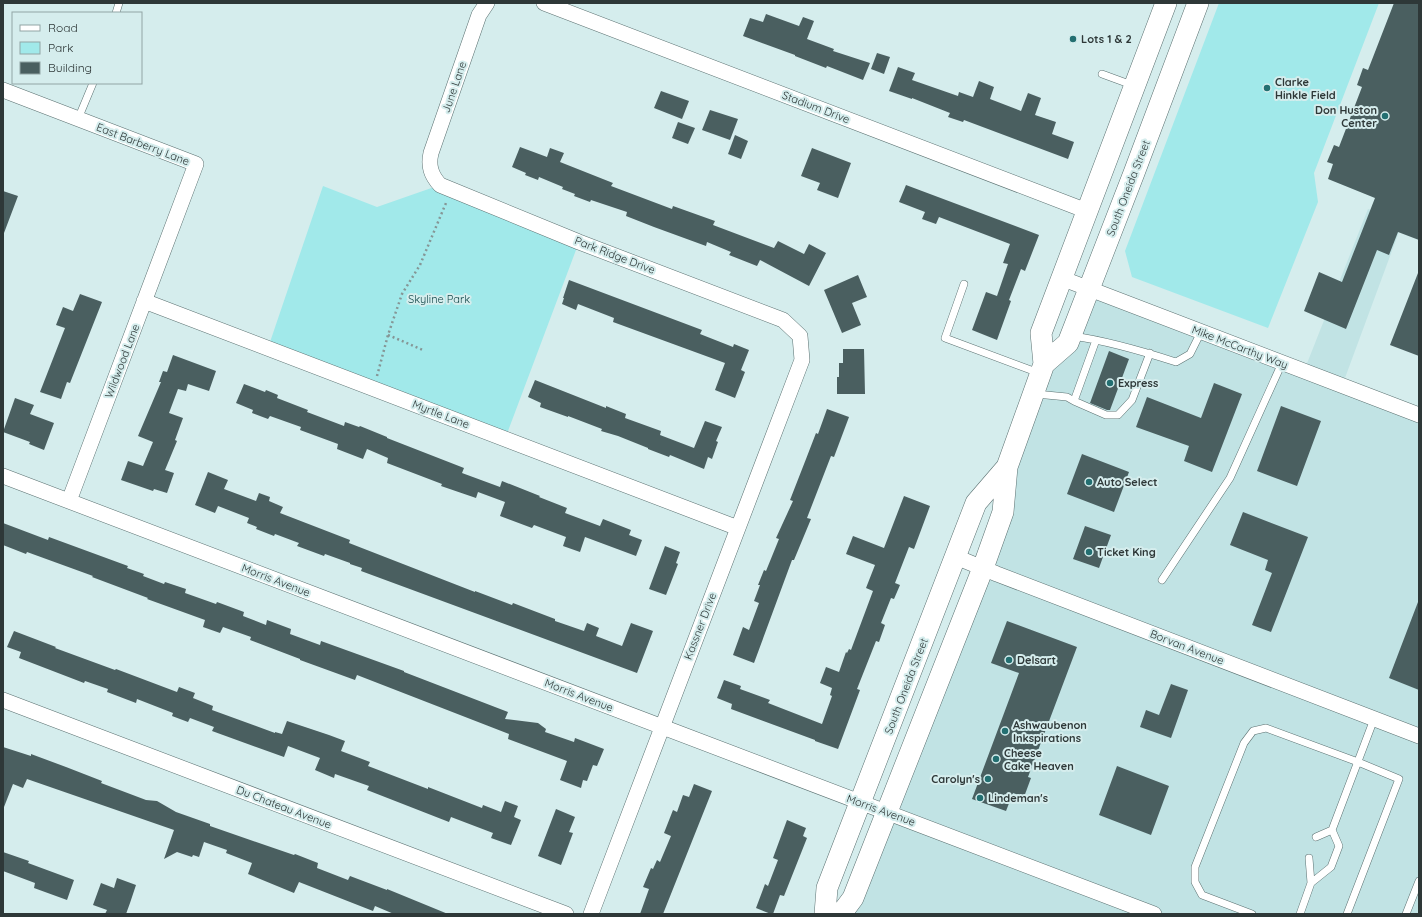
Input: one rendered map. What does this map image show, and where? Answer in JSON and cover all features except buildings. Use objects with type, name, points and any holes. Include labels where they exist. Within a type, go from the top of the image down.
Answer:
[{"type":"street","name":"June Lane","points":[[431,173],[429,162],[431,153],[479,15],[487,3]]},
{"type":"street","name":"Stadium Drive","points":[[544,3],[1087,211]]},
{"type":"street","name":"South Oneida Street","points":[[1043,369],[1041,333],[1166,3]]},
{"type":"street","name":"South Oneida Street","points":[[841,914],[853,898],[888,813],[983,568],[1003,512],[1007,467],[1043,369],[1068,343],[1198,3]]},
{"type":"street","points":[[3,90],[78,119]]},
{"type":"street","name":"East Barberry Lane","points":[[78,119],[196,164],[175,220]]},
{"type":"street","name":"Park Ridge Drive","points":[[431,173],[440,185],[579,242],[783,320],[800,336]]},
{"type":"street","name":"Wildwood Lane","points":[[69,501],[175,220]]},
{"type":"street","name":"Mike McCarthy Way","points":[[1062,278],[1419,415]]},
{"type":"street","name":"Myrtle Lane","points":[[144,301],[738,528]]},
{"type":"street","name":"Kassner Drive","points":[[591,914],[802,360],[800,336]]},
{"type":"street","name":"South Oneida Street","points":[[825,914],[827,888],[976,503],[1007,467]]},
{"type":"street","name":"Morris Avenue","points":[[3,476],[1154,914]]},
{"type":"street","name":"Borvan Avenue","points":[[956,557],[1419,736]]},
{"type":"street","name":"Du Chateau Avenue","points":[[3,700],[566,914]]},
{"type":"lane","points":[[1102,74],[1134,86]]},
{"type":"lane","points":[[78,119],[93,84]]},
{"type":"lane","points":[[964,284],[946,338],[1043,369]]},
{"type":"lane","points":[[1070,336],[1132,348],[1176,362],[1190,354],[1201,332]]},
{"type":"lane","points":[[1074,401],[1096,340]]},
{"type":"lane","points":[[1034,393],[1068,397],[1106,415],[1118,415],[1132,400],[1150,353]]},
{"type":"lane","points":[[1162,580],[1230,478],[1282,363]]},
{"type":"lane","points":[[1311,883],[1331,867],[1339,846],[1332,830],[1374,719]]},
{"type":"lane","points":[[1252,914],[1202,895],[1195,882],[1195,867],[1244,743],[1253,731],[1266,728],[1399,779],[1347,914]]},
{"type":"lane","points":[[1316,837],[1332,830]]},
{"type":"lane","points":[[1300,914],[1311,883],[1308,858]]},
{"type":"lane","points":[[1406,914],[1419,881]]},
{"type":"path","points":[[372,388],[379,371],[388,335],[402,294],[420,265],[445,206],[448,188]]},
{"type":"path","points":[[388,335],[423,350]]},
{"type":"shaded area","points":[[1368,209],[1403,221],[1342,386],[1419,415],[1419,914],[841,914],[983,568],[1007,467],[1089,289],[1304,371]]},
{"type":"green space","name":"Clarke Hinkle Field","points":[[1219,3],[1379,3],[1314,173],[1318,202],[1268,328],[1132,277],[1125,251]]},
{"type":"green space","name":"Skyline Park","points":[[440,185],[579,242],[505,439],[268,348],[323,186],[377,207]]},
{"type":"place","name":"Lots 1 & 2","points":[[1073,39]]},
{"type":"place","name":"Clarke Hinkle Field","points":[[1267,88]]},
{"type":"place","name":"Don Huston Center","points":[[1385,116]]},
{"type":"place","name":"Express","points":[[1110,383]]},
{"type":"place","name":"Auto Select","points":[[1089,482]]},
{"type":"place","name":"Ticket King","points":[[1089,552]]},
{"type":"place","name":"Delsart","points":[[1009,660]]},
{"type":"place","name":"Ashwaubenon Inkspirations","points":[[1005,731]]},
{"type":"place","name":"Cheese Cake Heaven","points":[[996,759]]},
{"type":"place","name":"Carolyn's","points":[[988,779]]},
{"type":"place","name":"Lindeman's","points":[[980,798]]}]
